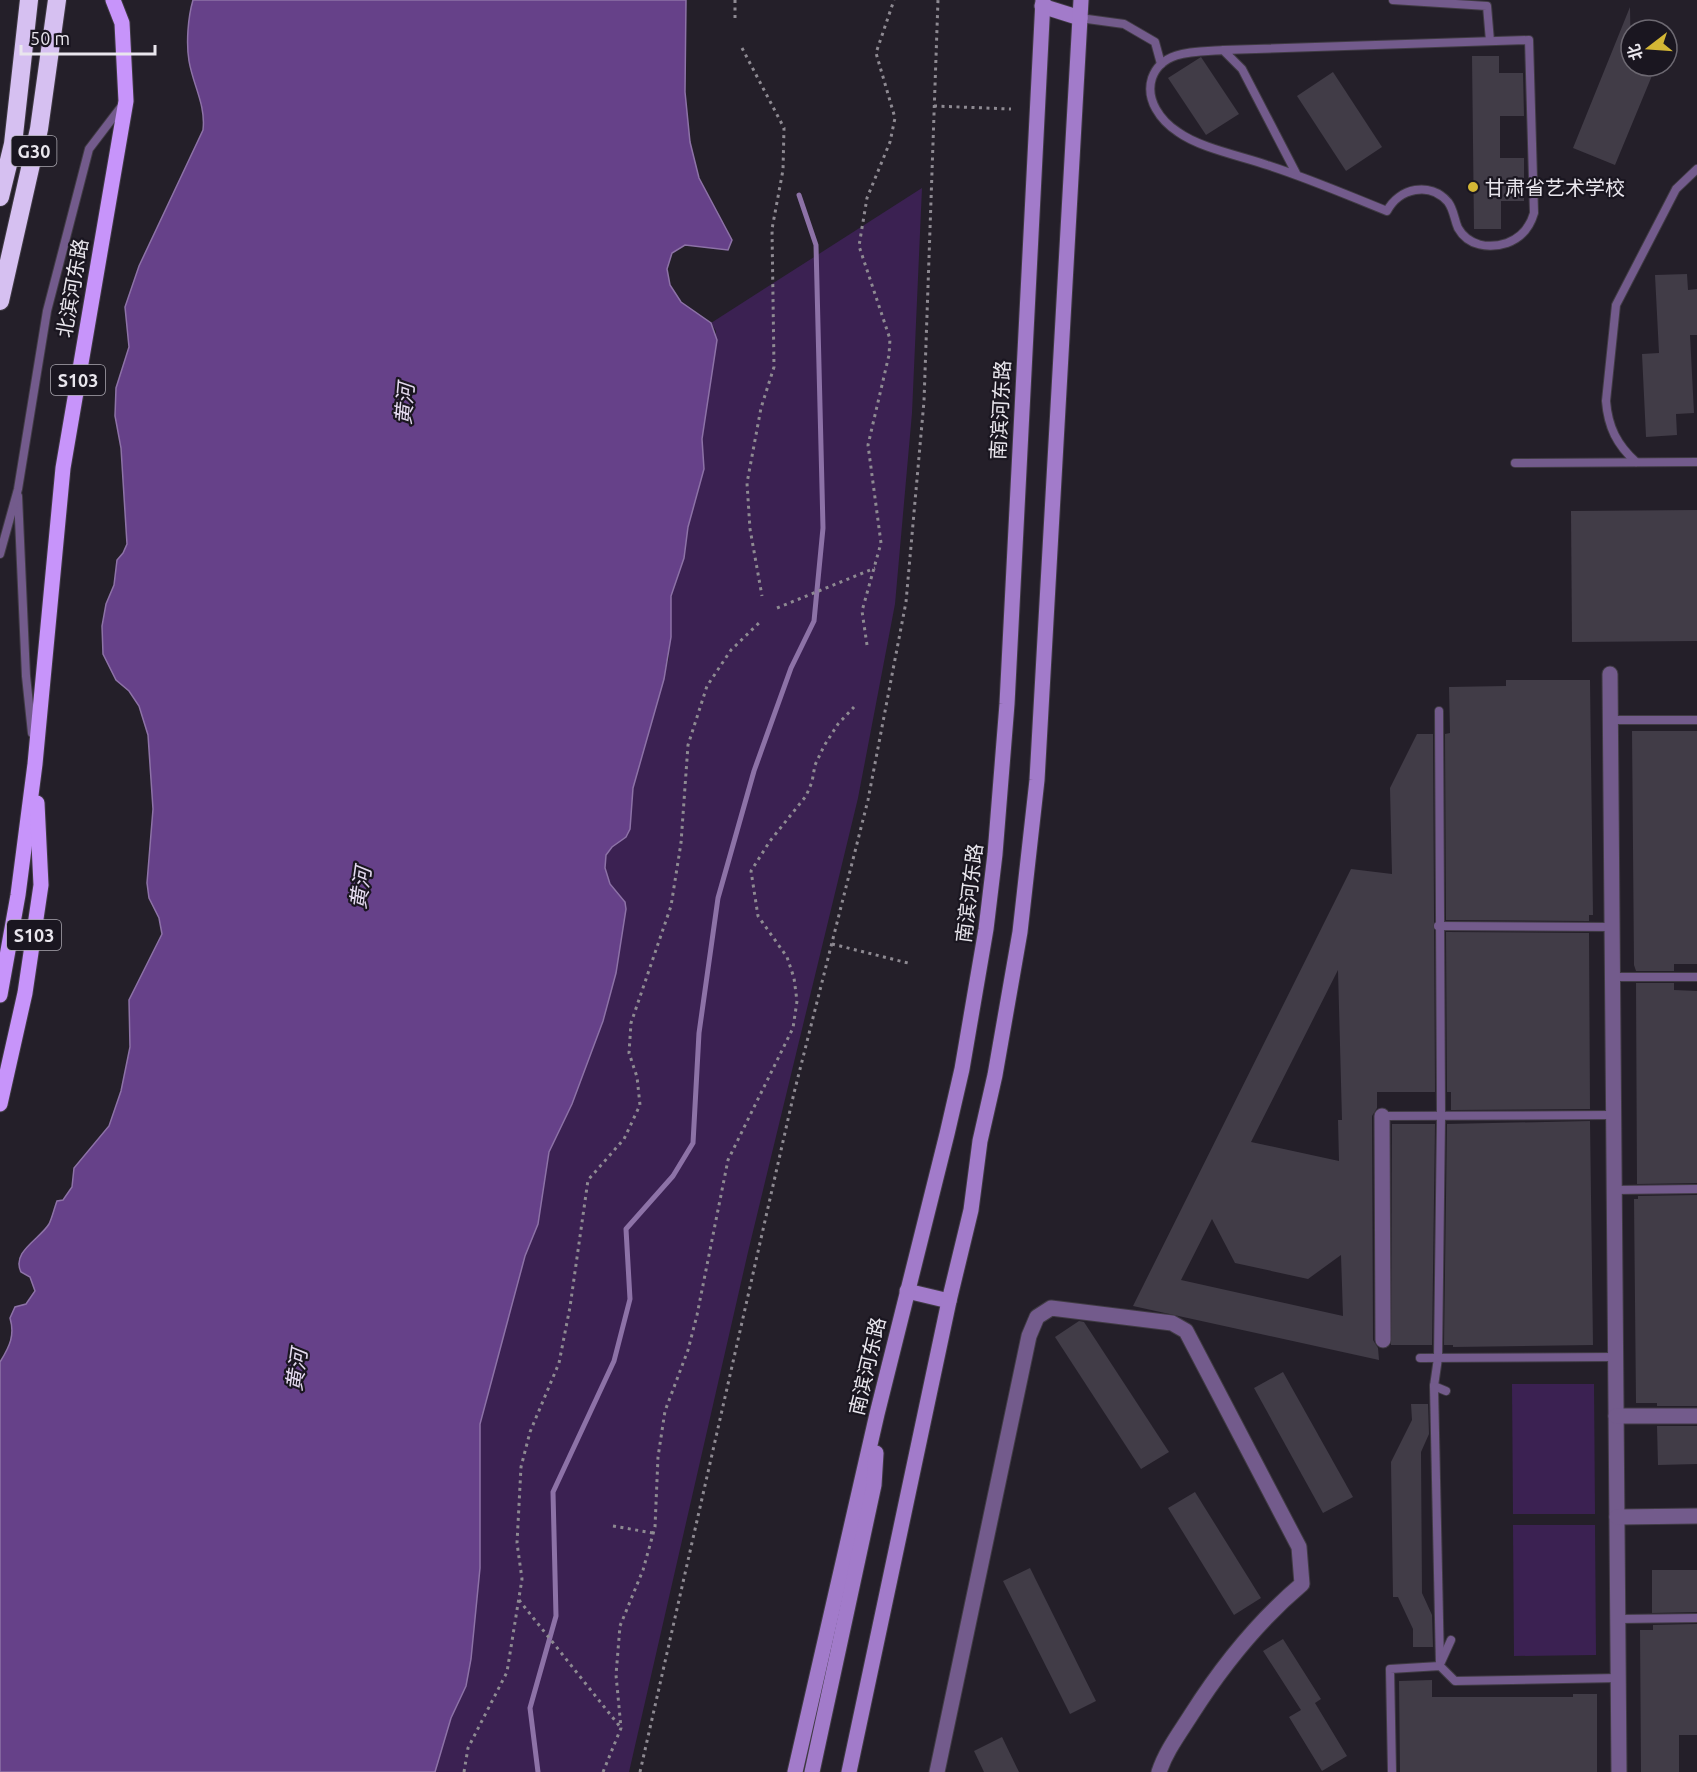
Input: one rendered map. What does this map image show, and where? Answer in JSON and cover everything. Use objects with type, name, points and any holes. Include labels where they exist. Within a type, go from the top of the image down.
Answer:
[{"type":"highway","name":"G30","points":[[0,197],[13,144],[29,0]]},
{"type":"highway","name":"G30","points":[[0,301],[39,129],[57,0]]},
{"type":"main road","name":"北滨河东路","points":[[0,995],[18,895],[35,764],[63,468],[126,101],[122,23],[113,0]]},
{"type":"main road","points":[[849,1772],[949,1301],[971,1210],[980,1141],[1011,986],[1030,856],[1041,714],[1044,627],[1081,0]]},
{"type":"main road","points":[[1043,3],[1080,18]]},
{"type":"main road","name":"南滨河东路","points":[[795,1772],[877,1414],[962,1069],[984,939],[995,854],[1007,704],[1043,3]]},
{"type":"main road","name":"北滨河东路","points":[[0,1104],[25,993],[41,885],[35,764]]},
{"type":"main road","points":[[907,1291],[949,1301]]},
{"type":"main road","points":[[812,1772],[874,1485],[877,1414]]},
{"type":"street","points":[[1610,674],[1619,1772]]},
{"type":"street","points":[[1382,1116],[1383,1340]]},
{"type":"street","points":[[937,1772],[1029,1336],[1037,1317],[1051,1308],[1172,1323],[1186,1331],[1299,1547],[1302,1584],[1267,1613],[1216,1676],[1165,1755],[1159,1772]]},
{"type":"street","points":[[1616,1416],[1697,1416]]},
{"type":"street","points":[[1617,1517],[1697,1516]]},
{"type":"lane","points":[[1393,0],[1487,6],[1490,41]]},
{"type":"lane","points":[[1080,18],[1124,24],[1155,42],[1161,64]]},
{"type":"lane","points":[[1529,40],[1535,206],[1528,227],[1514,240],[1489,246],[1474,243],[1458,228],[1450,204],[1435,192],[1426,190],[1401,194],[1387,211],[1297,175],[1185,137],[1175,131],[1158,112],[1151,97],[1152,79],[1161,64],[1176,55],[1223,50],[1490,41],[1529,40]]},
{"type":"lane","points":[[1223,50],[1242,69],[1297,175]]},
{"type":"lane","points":[[0,554],[18,489],[47,311],[89,149],[126,101]]},
{"type":"lane","points":[[1636,462],[1620,446],[1607,414],[1606,401],[1616,305],[1676,189],[1697,169]]},
{"type":"lane","points":[[1515,463],[1697,462]]},
{"type":"lane","points":[[18,489],[26,676],[35,764]]},
{"type":"lane","points":[[1439,711],[1438,926],[1441,1117],[1438,1358],[1434,1386],[1440,1666],[1455,1681],[1618,1678]]},
{"type":"lane","points":[[1610,720],[1697,720]]},
{"type":"lane","points":[[1438,926],[1612,927]]},
{"type":"lane","points":[[1612,977],[1697,976]]},
{"type":"lane","points":[[1382,1116],[1613,1115]]},
{"type":"lane","points":[[1614,1190],[1697,1190]]},
{"type":"lane","points":[[1420,1358],[1615,1357]]},
{"type":"lane","points":[[1434,1386],[1446,1391]]},
{"type":"lane","points":[[1618,1619],[1697,1618]]},
{"type":"lane","points":[[1440,1666],[1450,1640]]},
{"type":"lane","points":[[1392,1772],[1390,1669],[1440,1666]]},
{"type":"path","points":[[735,0],[735,20]]},
{"type":"path","points":[[867,645],[862,611],[881,543],[868,445],[889,355],[890,339],[859,246],[867,198],[890,142],[894,118],[876,53],[894,0]]},
{"type":"path","points":[[640,1772],[792,1104],[868,800],[906,602],[924,400],[938,0]]},
{"type":"path","points":[[742,48],[784,128],[783,170],[772,229],[774,367],[761,408],[747,483],[750,529],[762,596]]},
{"type":"path","points":[[934,106],[1011,109]]},
{"type":"path","points":[[777,608],[875,568]]},
{"type":"path","points":[[464,1772],[468,1748],[507,1672],[522,1579],[517,1543],[521,1467],[530,1432],[559,1363],[570,1307],[588,1180],[624,1139],[640,1105],[637,1077],[629,1053],[631,1023],[671,906],[681,843],[688,745],[707,686],[731,650],[760,622]]},
{"type":"path","points":[[603,1772],[621,1728],[616,1675],[620,1626],[643,1570],[653,1533],[658,1457],[665,1411],[688,1350],[697,1315],[728,1160],[793,1028],[797,1000],[794,978],[787,957],[758,916],[750,871],[770,841],[806,796],[812,782],[815,765],[824,746],[838,724],[854,707]]},
{"type":"path","points":[[832,944],[908,963]]},
{"type":"path","points":[[613,1526],[653,1533]]},
{"type":"path","points":[[519,1600],[621,1728]]},
{"type":"shaded area","points":[[922,188],[912,413],[895,604],[858,798],[748,1252],[629,1772],[435,1772],[451,1718],[466,1686],[480,1424],[525,1256],[538,1224],[549,1152],[572,1104],[603,1021],[616,973],[625,902],[610,884],[605,868],[606,855],[612,847],[626,837],[630,829],[633,788],[669,658],[671,596],[684,558],[688,527],[704,469],[702,439],[716,331],[711,323]]},
{"type":"shaded area","points":[[1512,1384],[1594,1384],[1595,1514],[1513,1514]]},
{"type":"shaded area","points":[[1513,1525],[1595,1525],[1596,1655],[1514,1656]]},
{"type":"water","name":"黄河","points":[[193,0],[686,0],[685,92],[690,142],[699,178],[732,240],[728,250],[685,245],[672,253],[667,269],[670,285],[681,302],[711,323],[717,340],[702,439],[704,469],[688,527],[684,558],[671,596],[671,637],[664,679],[633,788],[630,829],[626,837],[612,847],[606,855],[605,868],[610,884],[625,902],[626,909],[616,973],[603,1021],[572,1104],[549,1152],[538,1224],[525,1256],[480,1424],[480,1568],[471,1659],[466,1686],[451,1718],[435,1772],[0,1772],[0,1362],[11,1340],[10,1318],[15,1307],[26,1304],[35,1291],[30,1277],[21,1272],[20,1258],[49,1224],[57,1201],[63,1200],[72,1187],[74,1168],[109,1126],[121,1091],[130,1047],[129,1000],[162,934],[159,918],[149,898],[147,883],[153,809],[148,735],[139,706],[129,691],[116,680],[103,654],[102,626],[106,604],[114,585],[117,560],[127,544],[121,448],[115,416],[116,388],[129,347],[125,307],[139,266],[203,130],[203,112],[188,54],[188,30]]},
{"type":"building","points":[[1630,7],[1630,18],[1626,18]]},
{"type":"building","points":[[1619,34],[1619,78],[1651,78],[1615,165],[1573,148]]},
{"type":"building","points":[[1472,56],[1499,56],[1499,73],[1523,73],[1524,116],[1500,116],[1500,158],[1524,158],[1524,201],[1501,201],[1501,229],[1474,229]]},
{"type":"building","points":[[1201,57],[1239,114],[1206,135],[1168,78]]},
{"type":"building","points":[[1333,72],[1382,147],[1346,171],[1297,96]]},
{"type":"building","points":[[1687,274],[1688,290],[1697,289],[1697,335],[1690,335],[1694,413],[1676,414],[1677,435],[1646,437],[1642,354],[1659,353],[1655,275]]},
{"type":"building","points":[[1697,510],[1697,641],[1572,642],[1571,511]]},
{"type":"building","points":[[1506,680],[1590,680],[1593,915],[1589,915],[1589,921],[1446,920],[1445,734],[1450,733],[1449,687],[1506,686]]},
{"type":"building","points":[[1632,731],[1697,731],[1697,964],[1674,964],[1674,971],[1636,971],[1634,965]]},
{"type":"building","points":[[1417,734],[1433,734],[1435,1092],[1377,1092],[1377,1108],[1372,1116],[1373,1340],[1378,1348],[1379,1360],[1133,1306],[1351,869],[1392,874],[1390,788]],"holes":[[[1338,970],[1342,1120],[1338,1120],[1339,1161],[1251,1142]],[[1212,1219],[1235,1263],[1308,1279],[1341,1255],[1343,1316],[1181,1280]]]},
{"type":"building","points":[[1446,932],[1589,933],[1590,1109],[1451,1110],[1451,1092],[1447,1092]]},
{"type":"building","points":[[1636,983],[1674,983],[1674,990],[1697,991],[1697,1183],[1637,1184]]},
{"type":"building","points":[[1590,1121],[1593,1345],[1453,1347],[1453,1345],[1444,1345],[1447,1124]]},
{"type":"building","points":[[1392,1124],[1435,1124],[1432,1345],[1391,1345]]},
{"type":"building","points":[[1697,1195],[1697,1406],[1657,1406],[1657,1403],[1636,1403],[1634,1199],[1638,1199],[1638,1196]]},
{"type":"building","points":[[1079,1321],[1084,1322],[1169,1452],[1141,1469],[1055,1337]]},
{"type":"building","points":[[1283,1372],[1353,1497],[1323,1513],[1254,1388]]},
{"type":"building","points":[[1411,1404],[1428,1404],[1429,1434],[1421,1452],[1422,1593],[1432,1615],[1433,1647],[1413,1647],[1413,1629],[1398,1597],[1393,1597],[1391,1462],[1412,1420]]},
{"type":"building","points":[[1657,1426],[1697,1426],[1697,1464],[1658,1465]]},
{"type":"building","points":[[1195,1492],[1261,1598],[1234,1615],[1168,1508]]},
{"type":"building","points":[[1030,1568],[1096,1701],[1070,1714],[1003,1581]]},
{"type":"building","points":[[1652,1570],[1697,1570],[1697,1612],[1652,1613]]},
{"type":"building","points":[[1697,1624],[1697,1735],[1679,1735],[1679,1772],[1641,1772],[1640,1630],[1653,1630],[1653,1625]]},
{"type":"building","points":[[1283,1639],[1321,1699],[1315,1703],[1347,1756],[1322,1771],[1289,1717],[1301,1710],[1263,1651]]},
{"type":"building","points":[[1432,1680],[1432,1697],[1573,1697],[1573,1694],[1597,1694],[1597,1772],[1400,1772],[1399,1681]]},
{"type":"building","points":[[1002,1737],[1019,1772],[984,1772],[974,1751]]},
{"type":"waterway","points":[[538,1772],[530,1708],[556,1616],[553,1492],[614,1361],[630,1299],[626,1229],[673,1176],[693,1143],[699,1033],[718,898],[754,771],[791,668],[814,621],[823,528],[816,245],[799,195]]},
{"type":"place","name":"甘肃省艺术学校","points":[[1473,187]]}]
